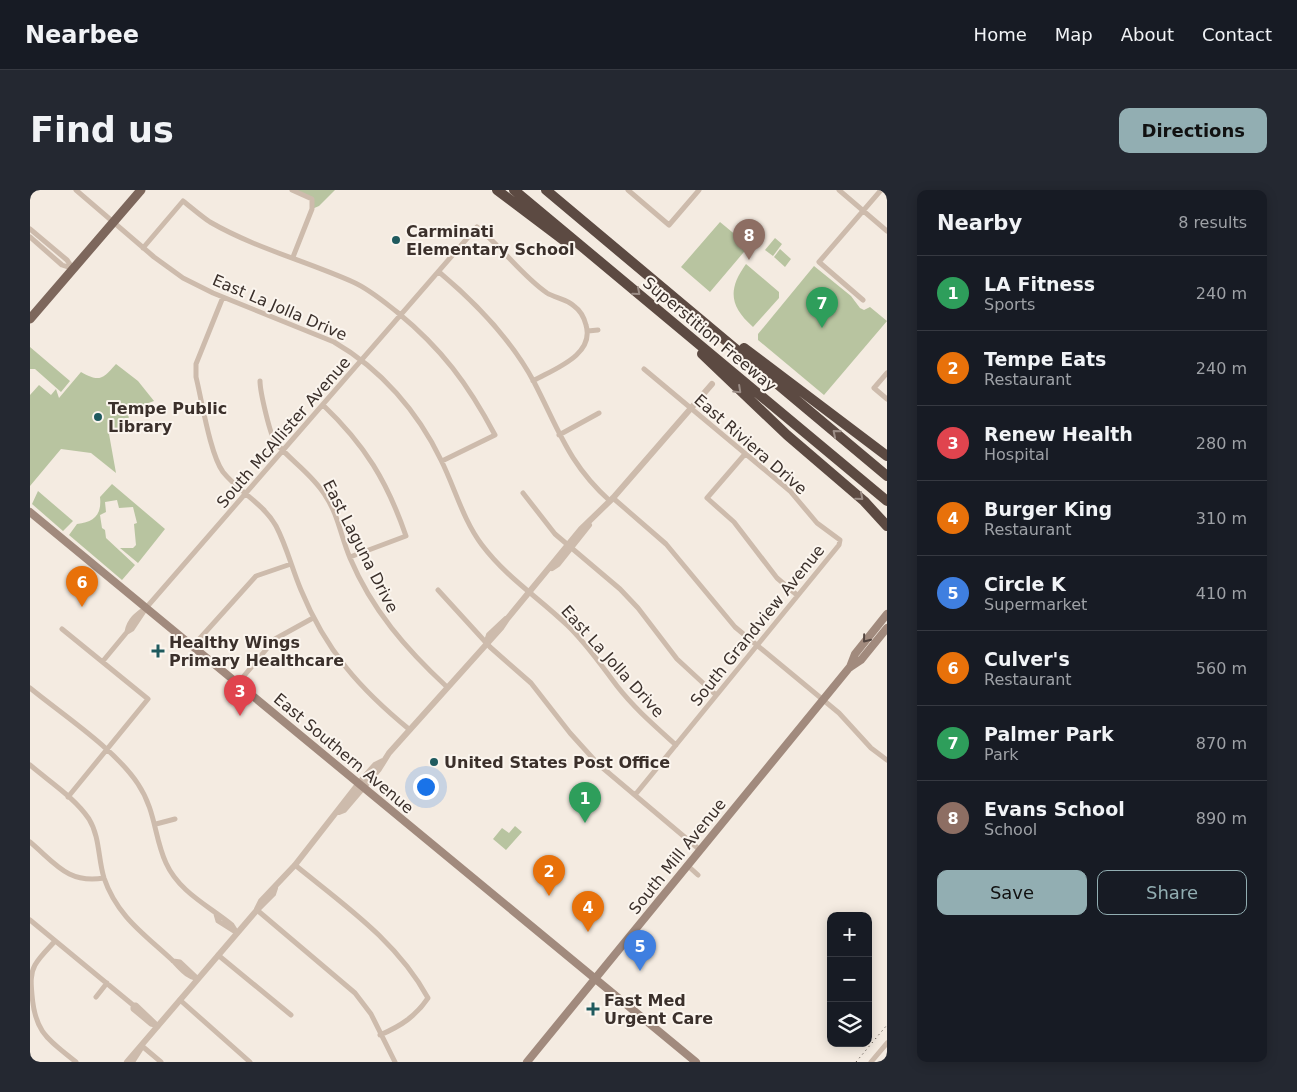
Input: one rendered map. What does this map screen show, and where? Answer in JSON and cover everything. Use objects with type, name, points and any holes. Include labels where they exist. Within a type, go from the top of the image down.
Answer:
[{"type":"highway","points":[[497,190],[573,247],[606,267]]},
{"type":"highway","name":"Superstition Freeway","points":[[514,190],[887,501]]},
{"type":"highway","name":"Superstition Freeway","points":[[546,190],[887,476]]},
{"type":"highway","points":[[556,190],[610,243]]},
{"type":"highway","points":[[670,294],[887,456]]},
{"type":"highway","points":[[667,317],[731,384],[787,436],[864,501],[887,526]]},
{"type":"main road","points":[[30,320],[141,190]]},
{"type":"main road","name":"East Southern Avenue","points":[[30,512],[696,1062]]},
{"type":"main road","name":"South Mill Avenue","points":[[850,667],[855,654],[887,614]]},
{"type":"main road","name":"South Mill Avenue","points":[[527,1062],[850,667],[861,660],[887,628]]},
{"type":"street","name":"East La Jolla Drive","points":[[76,190],[143,248],[183,278],[223,297],[334,342],[362,361],[387,382],[409,408],[427,434],[442,461],[464,515],[481,544],[506,574],[568,625],[643,716],[676,745]]},
{"type":"street","points":[[292,190],[312,199],[312,209],[293,258]]},
{"type":"street","points":[[628,190],[669,225],[699,190]]},
{"type":"street","points":[[839,190],[887,231]]},
{"type":"street","points":[[864,300],[819,262],[880,190]]},
{"type":"street","points":[[143,248],[183,201],[208,221],[231,233],[355,283],[379,297],[430,342],[453,367],[474,396],[495,435],[442,461]]},
{"type":"street","name":"South McAllister Avenue","points":[[103,661],[126,632],[132,620],[146,608],[285,450],[477,227],[547,293],[573,305],[584,315],[588,331]]},
{"type":"street","points":[[30,229],[66,260],[73,269]]},
{"type":"street","points":[[30,237],[62,265],[73,269]]},
{"type":"street","points":[[439,272],[461,290],[503,336],[533,381],[559,434],[581,472],[666,544],[730,622],[823,700],[887,760]]},
{"type":"street","points":[[223,297],[196,364],[196,377],[216,459],[223,472],[262,508],[275,525],[313,618],[329,645],[370,696],[410,730]]},
{"type":"street","points":[[533,381],[570,360],[580,352],[588,331],[598,330]]},
{"type":"street","name":"East Riviera Drive","points":[[644,369],[790,491],[817,523],[840,540]]},
{"type":"street","points":[[887,373],[874,388],[887,399]]},
{"type":"street","name":"East Laguna Drive","points":[[260,381],[274,442],[306,470],[325,495],[338,520],[350,557],[373,603],[389,626],[413,656],[447,687]]},
{"type":"street","points":[[127,1062],[257,910],[265,896],[275,888],[339,812],[344,810],[361,785],[379,769],[383,761],[487,642],[498,625],[507,619],[549,570],[558,564],[590,522],[712,384]]},
{"type":"street","points":[[323,405],[350,430],[370,457],[385,483],[406,536],[350,557]]},
{"type":"street","points":[[559,434],[599,413]]},
{"type":"street","points":[[745,454],[707,498],[734,522],[777,578],[797,595]]},
{"type":"street","points":[[522,493],[549,526],[629,598],[677,659],[716,695]]},
{"type":"street","name":"South Grandview Avenue","points":[[635,795],[839,545],[840,540]]},
{"type":"street","points":[[193,646],[256,576],[291,564]]},
{"type":"street","points":[[438,590],[456,612],[490,647],[540,693],[591,757],[700,850]]},
{"type":"street","points":[[238,683],[276,639],[313,618]]},
{"type":"street","points":[[62,628],[148,699],[68,797]]},
{"type":"street","points":[[30,688],[125,768],[138,784],[156,824],[162,853],[170,872],[185,889],[216,914],[218,920],[229,930],[237,933]]},
{"type":"street","points":[[30,766],[68,797],[90,820],[95,834],[104,878],[116,905],[131,924],[173,961],[180,962],[198,979]]},
{"type":"street","points":[[156,824],[175,819]]},
{"type":"street","points":[[30,842],[68,874],[79,880],[104,878]]},
{"type":"street","points":[[295,864],[388,942],[418,979],[428,998],[420,1010],[405,1022],[380,1035]]},
{"type":"street","points":[[687,866],[698,875]]},
{"type":"street","points":[[257,910],[355,993],[371,1014],[395,1062]]},
{"type":"street","points":[[30,920],[133,1005],[133,1009],[150,1024],[158,1026]]},
{"type":"street","points":[[55,941],[35,964],[31,977],[33,1011],[37,1025],[47,1037],[76,1062]]},
{"type":"street","points":[[218,955],[291,1015]]},
{"type":"street","points":[[96,996],[107,983]]},
{"type":"street","points":[[180,1000],[250,1062]]},
{"type":"street","points":[[871,1062],[887,1043]]},
{"type":"street","points":[[132,1062],[142,1046]]},
{"type":"street","points":[[142,1046],[161,1062]]},
{"type":"green space","points":[[292,190],[335,190],[319,206],[312,209],[312,199]]},
{"type":"green space","points":[[720,222],[749,246],[710,292],[681,267]]},
{"type":"green space","points":[[775,238],[782,244],[773,256],[765,250]]},
{"type":"green space","points":[[780,249],[791,259],[785,267],[774,257]]},
{"type":"green space","points":[[746,264],[779,292],[779,298],[753,327],[739,312],[734,297],[736,281]]},
{"type":"green space","points":[[814,266],[851,296],[860,308],[864,310],[870,307],[887,321],[824,395],[758,340],[758,334]]},
{"type":"green space","points":[[30,347],[70,381],[61,392],[35,369],[30,369]]},
{"type":"green space","points":[[116,364],[138,381],[154,401],[132,409],[125,406],[125,411],[128,411],[129,420],[126,420],[126,426],[121,427],[118,433],[109,434],[116,473],[91,453],[61,449],[30,486],[30,395],[39,385],[51,395],[56,389],[59,398],[81,372],[100,378]]},
{"type":"green space","points":[[112,484],[165,529],[138,563],[120,548],[133,548],[136,545],[134,524],[137,523],[133,507],[119,508],[117,500],[105,502],[106,512],[100,515],[106,538],[135,565],[122,580],[69,535],[77,524],[88,521],[96,516],[100,509],[100,497]]},
{"type":"green space","points":[[38,491],[73,521],[63,531],[32,504]]},
{"type":"green space","points":[[515,826],[522,832],[506,850],[493,839],[502,828],[509,833]]},
{"type":"railway","points":[[856,1062],[887,1025]]},
{"type":"place","name":"Carminati Elementary School","points":[[396,240]]},
{"type":"place","name":"Evans School","points":[[749,260]]},
{"type":"place","name":"Palmer Park","points":[[822,328]]},
{"type":"place","name":"Tempe Public Library","points":[[98,417]]},
{"type":"place","name":"Culver's","points":[[82,607]]},
{"type":"place","name":"Healthy Wings Primary Healthcare","points":[[158,651]]},
{"type":"place","name":"Renew Health","points":[[240,716]]},
{"type":"place","name":"United States Post Office","points":[[434,762]]},
{"type":"place","name":"LA Fitness","points":[[585,823]]},
{"type":"place","name":"Tempe Eats","points":[[549,896]]},
{"type":"place","name":"Burger King","points":[[588,932]]},
{"type":"place","name":"Circle K","points":[[640,971]]},
{"type":"place","name":"Fast Med Urgent Care","points":[[593,1009]]}]
